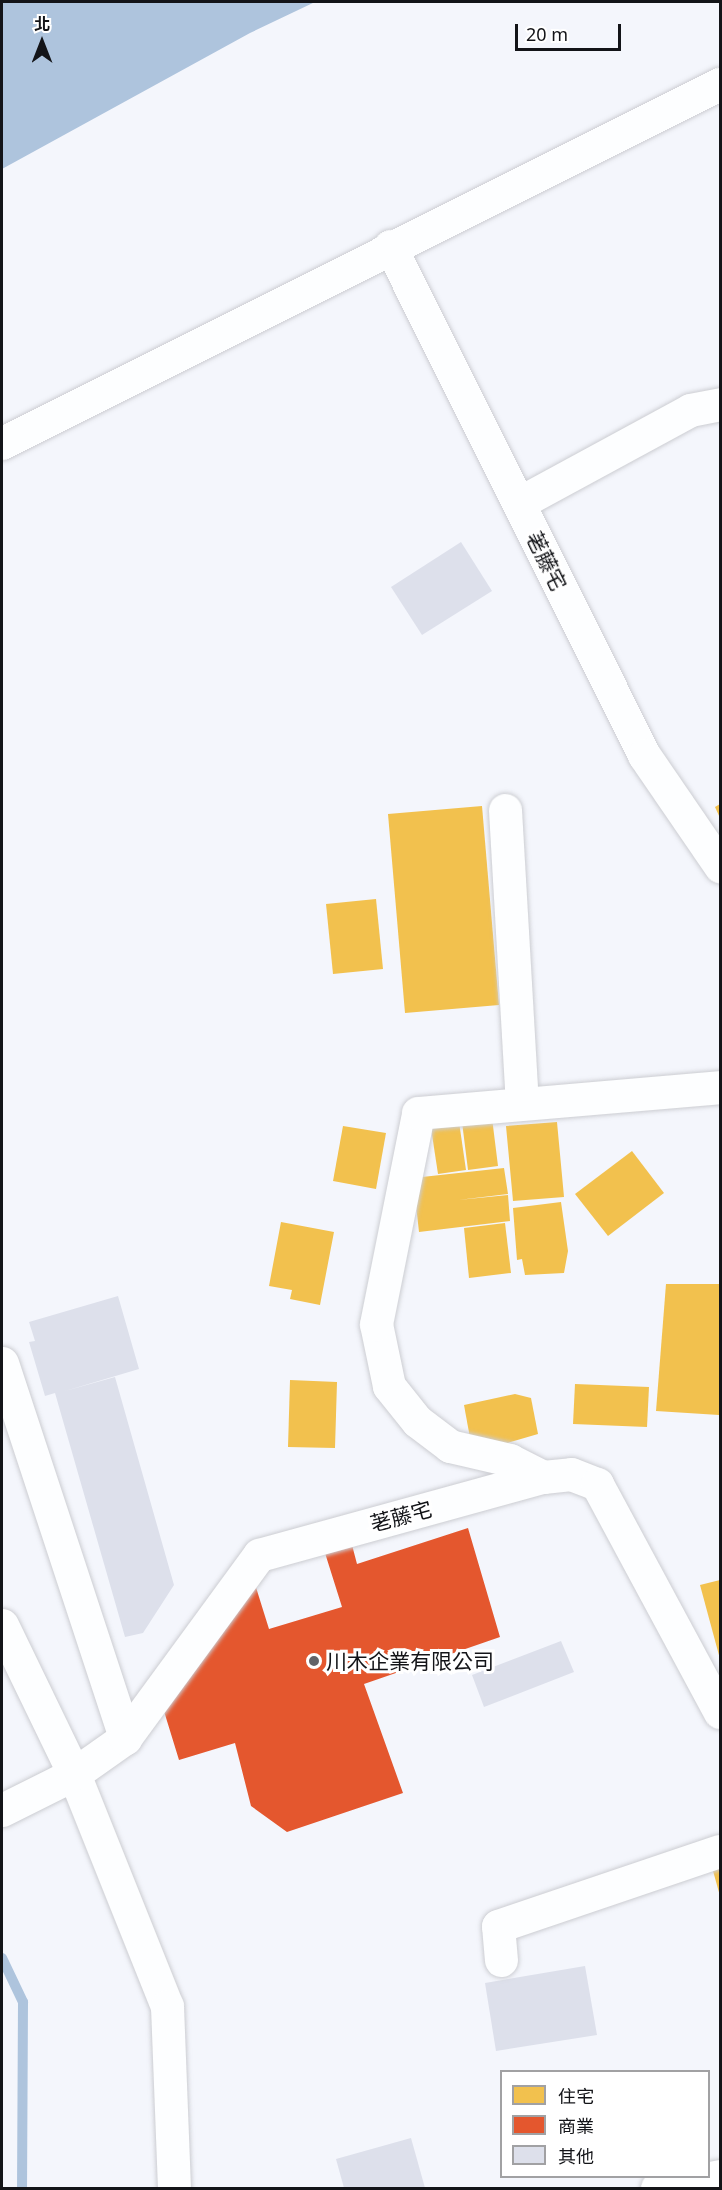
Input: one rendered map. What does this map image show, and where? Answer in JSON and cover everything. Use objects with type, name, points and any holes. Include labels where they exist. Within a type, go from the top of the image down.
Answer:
[{"type":"street","points":[[2,443],[128,382],[390,246],[720,84]]},
{"type":"street","name":"荖藤宅","points":[[390,246],[644,755],[720,866]]},
{"type":"street","points":[[519,503],[690,410],[720,404]]},
{"type":"street","points":[[505,810],[522,1102]]},
{"type":"street","points":[[543,1477],[510,1460],[450,1446],[417,1421],[388,1386],[376,1324],[418,1113],[522,1102],[720,1088]]},
{"type":"street","points":[[2,1363],[125,1738]]},
{"type":"street","name":"荖藤宅","points":[[2,1810],[62,1780],[125,1738],[259,1555],[543,1477],[572,1474],[597,1484],[720,1712]]},
{"type":"street","points":[[2,1625],[62,1780],[167,2006],[174,2188]]},
{"type":"street","points":[[501,1959],[498,1926],[720,1851]]},
{"type":"street","points":[[657,2188],[710,2178]]},
{"type":"water","points":[[2,2],[315,2],[250,33],[2,169]]},
{"type":"building: 住宅","points":[[720,804],[720,818],[715,807]]},
{"type":"building: 住宅","points":[[482,806],[499,1005],[405,1013],[388,814]]},
{"type":"building: 住宅","points":[[376,899],[383,969],[333,974],[326,904]]},
{"type":"building: 住宅","points":[[491,1110],[498,1166],[468,1170],[461,1114]]},
{"type":"building: 住宅","points":[[458,1115],[466,1170],[438,1174],[431,1128]]},
{"type":"building: 住宅","points":[[557,1122],[564,1197],[513,1201],[506,1126]]},
{"type":"building: 住宅","points":[[343,1126],[386,1133],[376,1189],[333,1181]]},
{"type":"building: 住宅","points":[[632,1151],[664,1193],[608,1236],[575,1194]]},
{"type":"building: 住宅","points":[[504,1168],[508,1194],[458,1200],[508,1195],[510,1221],[419,1232],[413,1178]]},
{"type":"building: 住宅","points":[[561,1202],[568,1251],[564,1273],[525,1275],[522,1259],[517,1260],[513,1208]]},
{"type":"building: 住宅","points":[[281,1222],[334,1232],[320,1305],[290,1299],[292,1290],[269,1286]]},
{"type":"building: 住宅","points":[[505,1223],[511,1273],[469,1278],[464,1228]]},
{"type":"building: 住宅","points":[[666,1284],[720,1284],[719,1415],[656,1411]]},
{"type":"building: 住宅","points":[[290,1380],[337,1382],[335,1448],[288,1447]]},
{"type":"building: 住宅","points":[[575,1384],[649,1387],[647,1427],[573,1424]]},
{"type":"building: 住宅","points":[[515,1394],[531,1398],[538,1434],[504,1444],[470,1438],[464,1405]]},
{"type":"building: 住宅","points":[[720,1580],[720,1659],[700,1585]]},
{"type":"building: 住宅","points":[[720,1857],[720,1896],[710,1860]]},
{"type":"building: 商業","name":"川木企業有限公司","points":[[468,1528],[500,1637],[364,1684],[403,1793],[287,1832],[251,1806],[235,1743],[179,1760],[163,1708],[254,1581],[269,1629],[342,1607],[325,1553],[352,1545],[357,1564]]},
{"type":"building: 其他","points":[[461,542],[492,591],[422,635],[391,587]]},
{"type":"building: 其他","points":[[118,1296],[139,1369],[65,1391],[115,1377],[174,1585],[143,1633],[125,1637],[55,1393],[45,1396],[29,1342],[35,1341],[29,1322]]},
{"type":"building: 其他","points":[[561,1641],[574,1672],[484,1707],[472,1675]]},
{"type":"building: 其他","points":[[585,1966],[597,2035],[496,2051],[485,1983]]},
{"type":"building: 其他","points":[[411,2138],[425,2188],[344,2188],[336,2159]]},
{"type":"waterway","points":[[2,1958],[23,2002],[22,2188]]},
{"type":"place","name":"川木企業有限公司","points":[[314,1661]]}]
